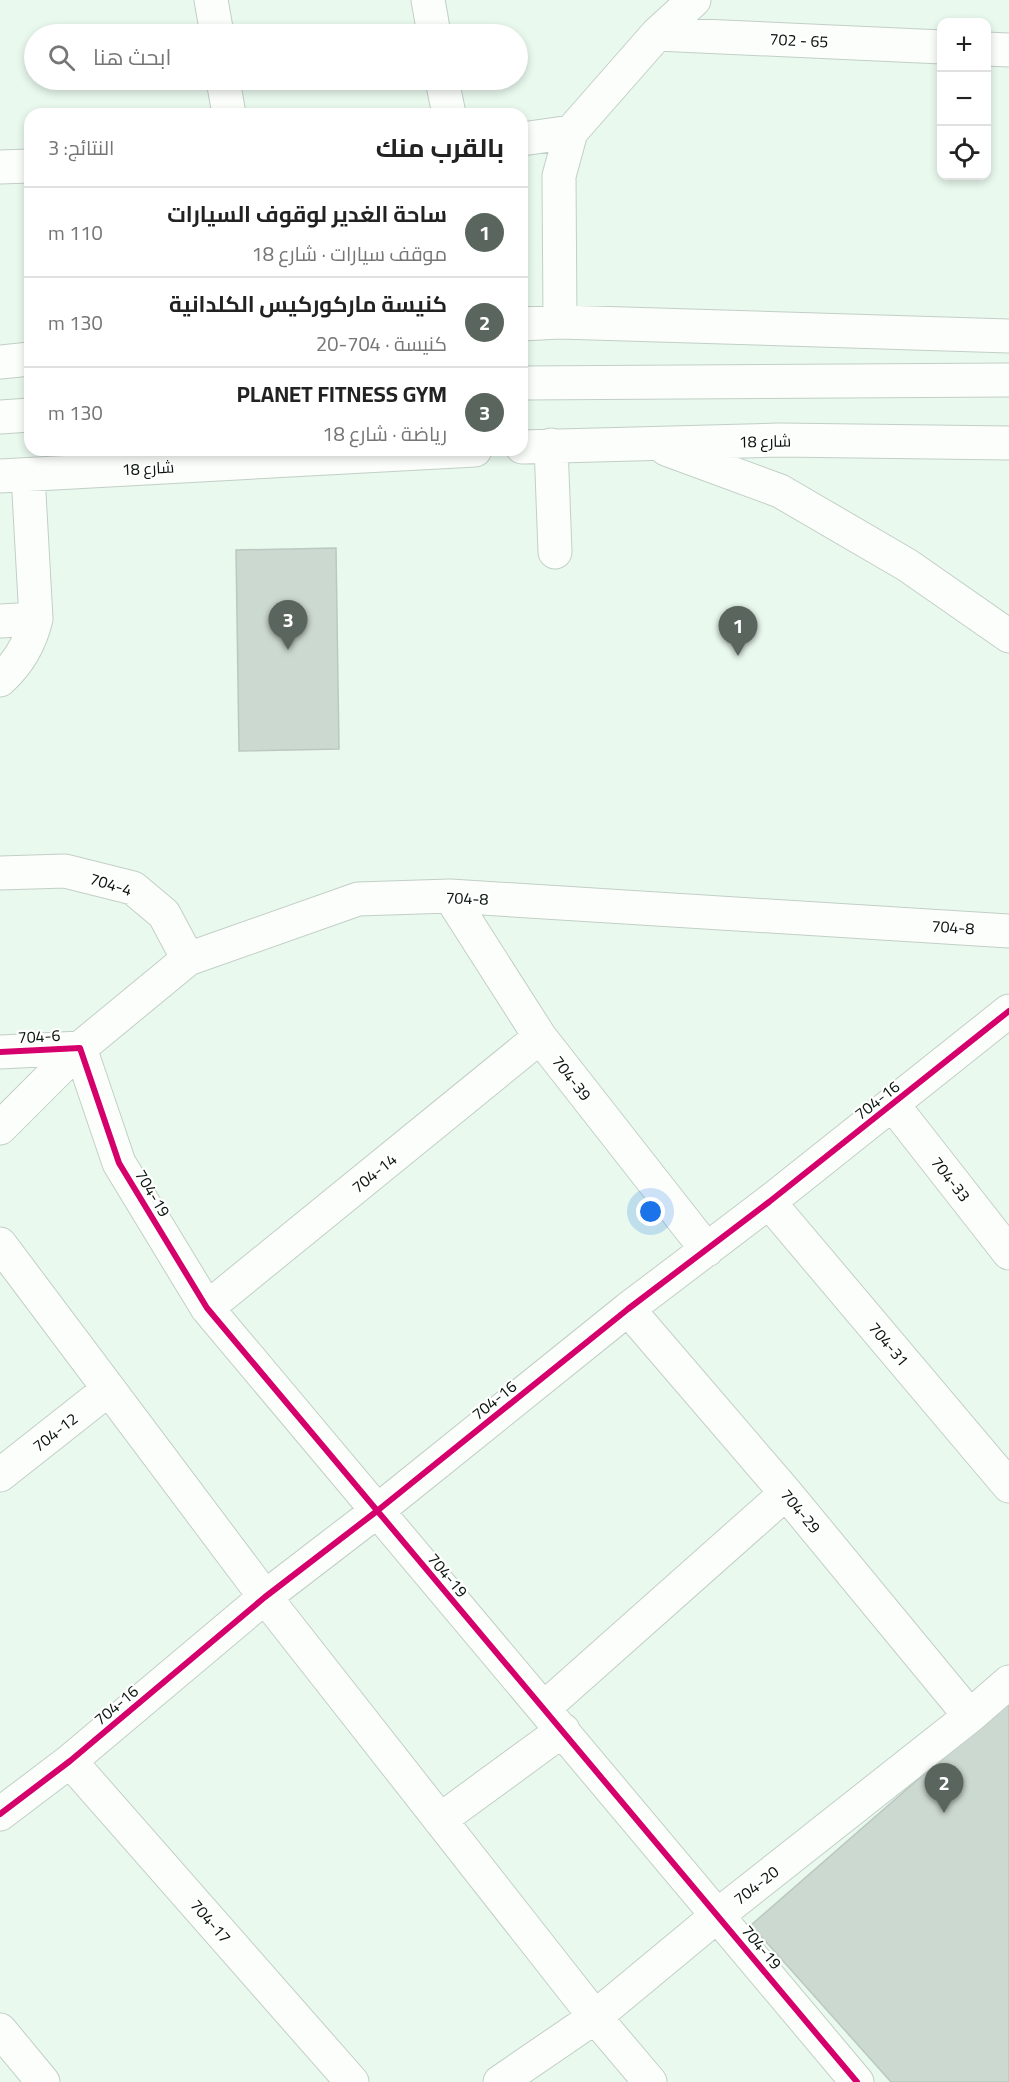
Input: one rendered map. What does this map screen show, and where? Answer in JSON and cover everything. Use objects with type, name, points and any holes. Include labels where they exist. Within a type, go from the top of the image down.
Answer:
[{"type":"street","points":[[211,0],[215,24]]},
{"type":"street","points":[[428,0],[432,24]]},
{"type":"street","points":[[560,321],[559,176],[571,132],[657,34],[694,0]]},
{"type":"street","name":"702 - 65","points":[[657,34],[937,46]]},
{"type":"street","points":[[991,48],[1009,50]]},
{"type":"street","points":[[225,90],[228,108]]},
{"type":"street","points":[[444,90],[447,108]]},
{"type":"street","points":[[528,138],[571,132]]},
{"type":"street","points":[[0,167],[24,166]]},
{"type":"street","points":[[528,324],[560,321],[1009,336]]},
{"type":"street","points":[[0,362],[24,360]]},
{"type":"street","points":[[528,383],[1009,380]]},
{"type":"street","points":[[0,417],[24,415]]},
{"type":"street","name":"شارع 18","points":[[537,446],[780,440],[1009,443]]},
{"type":"street","points":[[651,444],[780,491],[908,565],[1009,636]]},
{"type":"street","points":[[537,446],[555,552]]},
{"type":"street","name":"شارع 18","points":[[14,475],[365,456]]},
{"type":"street","points":[[0,680],[24,652],[33,633],[36,619],[14,475]]},
{"type":"street","points":[[0,621],[36,619]]},
{"type":"street","name":"704-4","points":[[0,873],[65,871],[133,888],[164,914],[188,959]]},
{"type":"street","name":"704-8","points":[[0,1128],[80,1048],[188,959],[358,899],[450,896],[1009,931]]},
{"type":"street","name":"704-39","points":[[450,896],[540,1037],[706,1250]]},
{"type":"street","name":"704-16","points":[[0,1814],[70,1761],[265,1597],[377,1511],[628,1309],[893,1105],[1009,1011]]},
{"type":"street","name":"704-14","points":[[207,1308],[540,1037]]},
{"type":"street","name":"704-6","points":[[0,1052],[80,1048]]},
{"type":"street","name":"704-19","points":[[80,1048],[119,1163],[207,1308],[857,2082]]},
{"type":"street","name":"704-33","points":[[893,1105],[1009,1253]]},
{"type":"street","name":"704-31","points":[[769,1202],[1009,1486]]},
{"type":"street","points":[[0,1244],[265,1597],[595,2017],[650,2082]]},
{"type":"street","name":"704-29","points":[[628,1309],[786,1492],[970,1716]]},
{"type":"street","name":"704-12","points":[[0,1475],[109,1389]]},
{"type":"street","points":[[440,1820],[553,1719],[786,1492]]},
{"type":"street","name":"704-20","points":[[500,2082],[595,2017],[718,1915],[970,1716],[1009,1682]]},
{"type":"street","name":"704-17","points":[[70,1761],[352,2082]]},
{"type":"street","points":[[0,2030],[43,2082]]},
{"type":"building","points":[[336,548],[339,749],[239,751],[236,550]]},
{"type":"building","points":[[1009,1700],[1009,2082],[891,2082],[751,1925]]},
{"type":"cycle path","points":[[0,1814],[70,1761],[265,1597],[1009,1011]]},
{"type":"cycle path","points":[[0,1052],[80,1048],[119,1163],[207,1308],[857,2082]]},
{"type":"place","name":"PLANET FITNESS GYM","points":[[288,650]]},
{"type":"place","name":"ساحة الغدير لوقوف السيارات","points":[[738,656]]},
{"type":"place","name":"كنيسة ماركوركيس الكلدانية","points":[[944,1813]]}]
